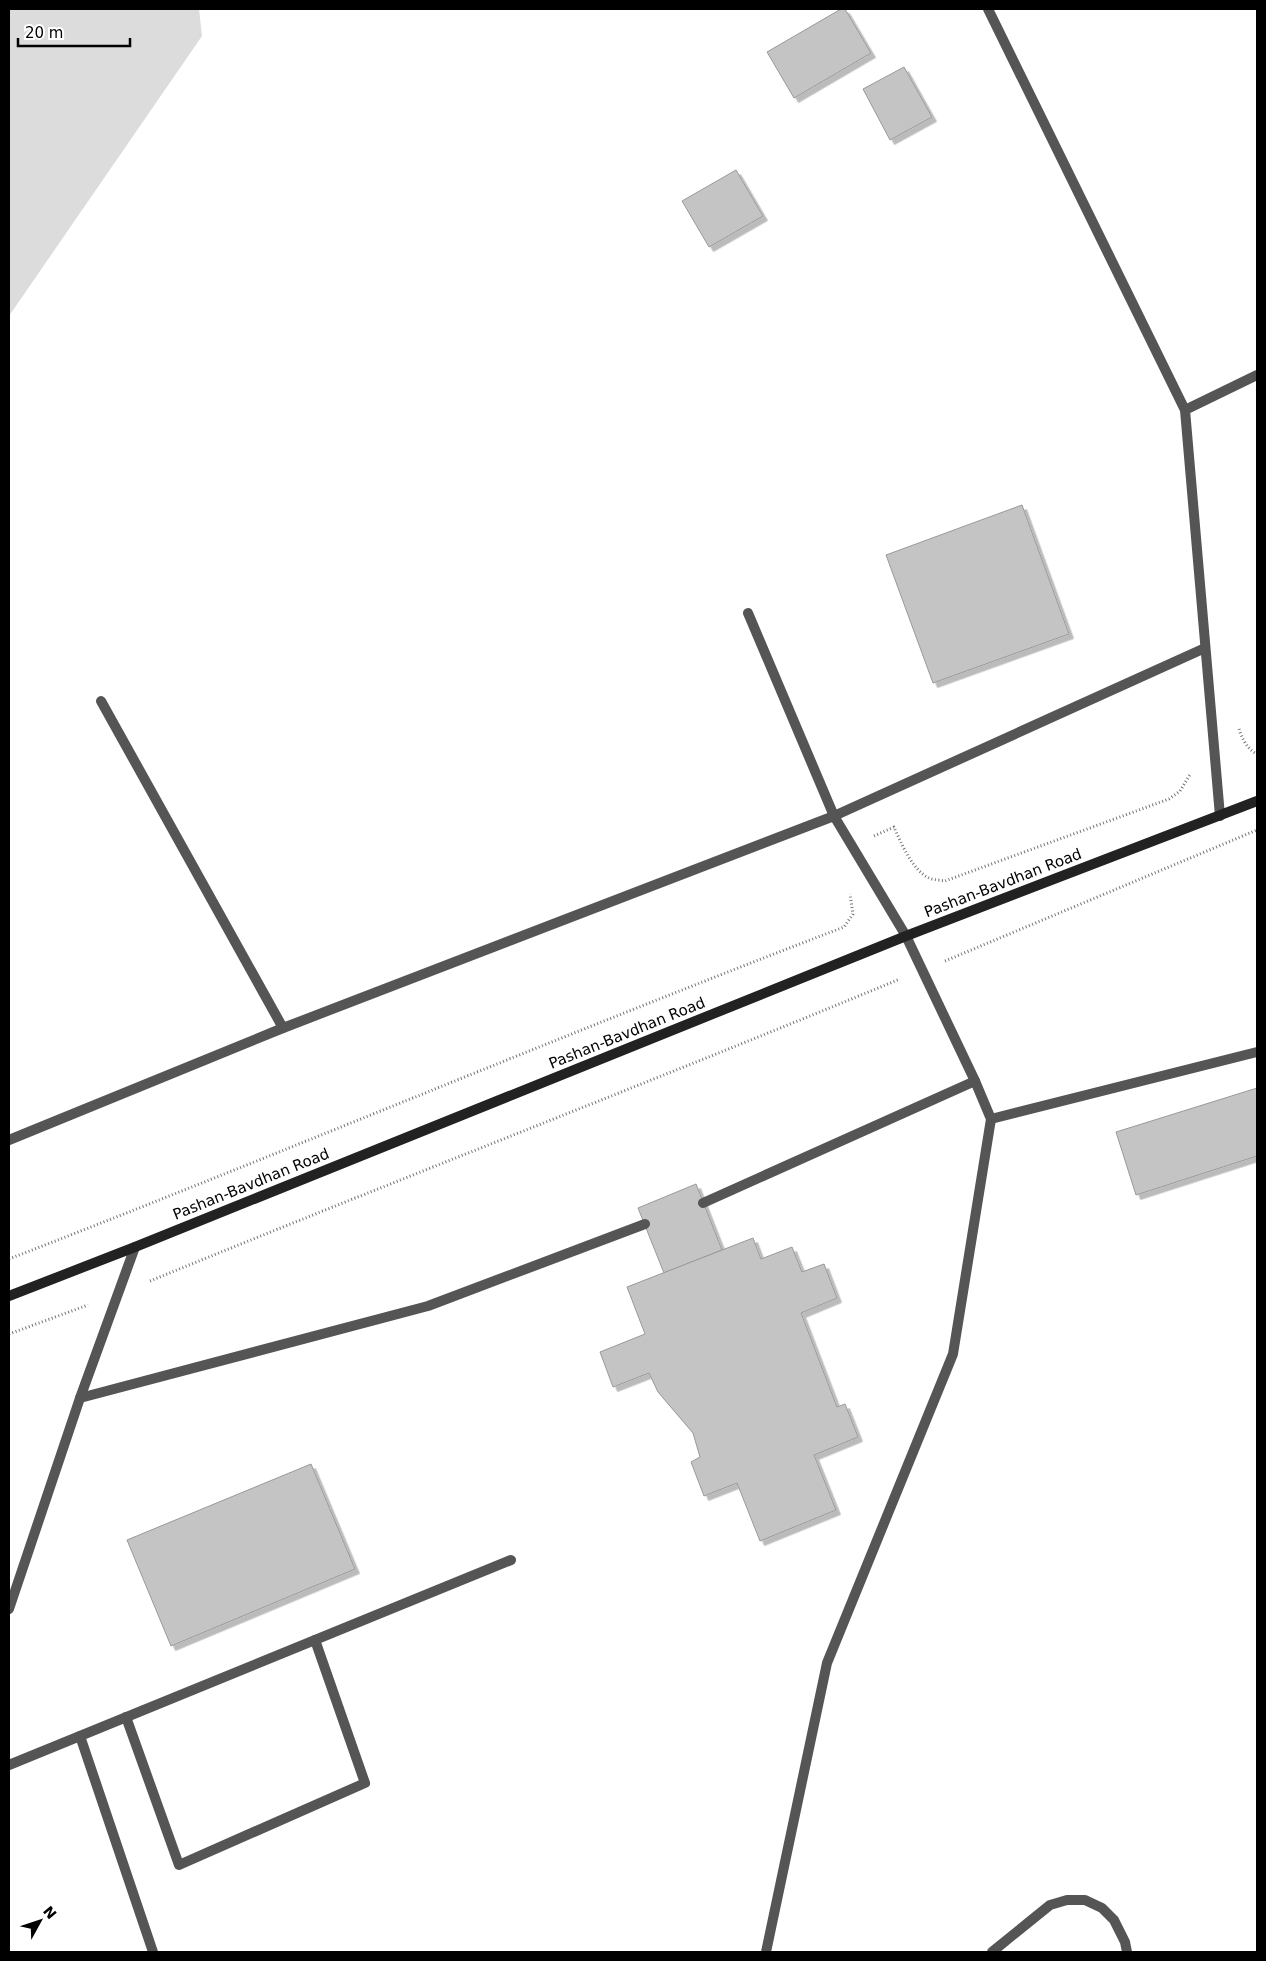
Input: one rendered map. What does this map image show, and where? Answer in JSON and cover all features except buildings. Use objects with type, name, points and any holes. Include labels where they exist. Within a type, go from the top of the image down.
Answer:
[{"type":"main road","name":"Pashan-Bavdhan Road","points":[[9,1296],[906,936],[1257,801]]},
{"type":"lane","points":[[988,9],[1186,410],[1204,648],[1220,816]]},
{"type":"lane","points":[[1186,410],[1257,375]]},
{"type":"lane","points":[[748,613],[834,816],[906,936],[991,1119],[953,1354],[827,1663],[766,1952]]},
{"type":"lane","points":[[9,1140],[283,1028],[834,816],[1204,648]]},
{"type":"lane","points":[[101,701],[283,1028]]},
{"type":"lane","points":[[991,1119],[1257,1052]]},
{"type":"lane","points":[[704,1203],[975,1081]]},
{"type":"lane","points":[[80,1398],[428,1306],[645,1224]]},
{"type":"lane","points":[[9,1609],[80,1398],[135,1247]]},
{"type":"lane","points":[[9,1765],[511,1560]]},
{"type":"lane","points":[[126,1717],[179,1864],[365,1783],[315,1640]]},
{"type":"lane","points":[[80,1736],[153,1952]]},
{"type":"lane","points":[[992,1952],[1050,1906],[1066,1900],[1084,1900],[1102,1908],[1114,1920],[1125,1942],[1127,1952]]},
{"type":"path","points":[[852,846],[894,827],[901,844],[919,871],[930,879],[944,881],[1169,799],[1180,792],[1191,774],[1191,764]]},
{"type":"path","points":[[9,1334],[118,1294],[317,1212],[738,1046],[1257,830]]},
{"type":"path","points":[[9,1259],[844,927],[853,914],[848,886]]},
{"type":"shaded area","points":[[9,9],[199,9],[202,36],[9,316]]}]
